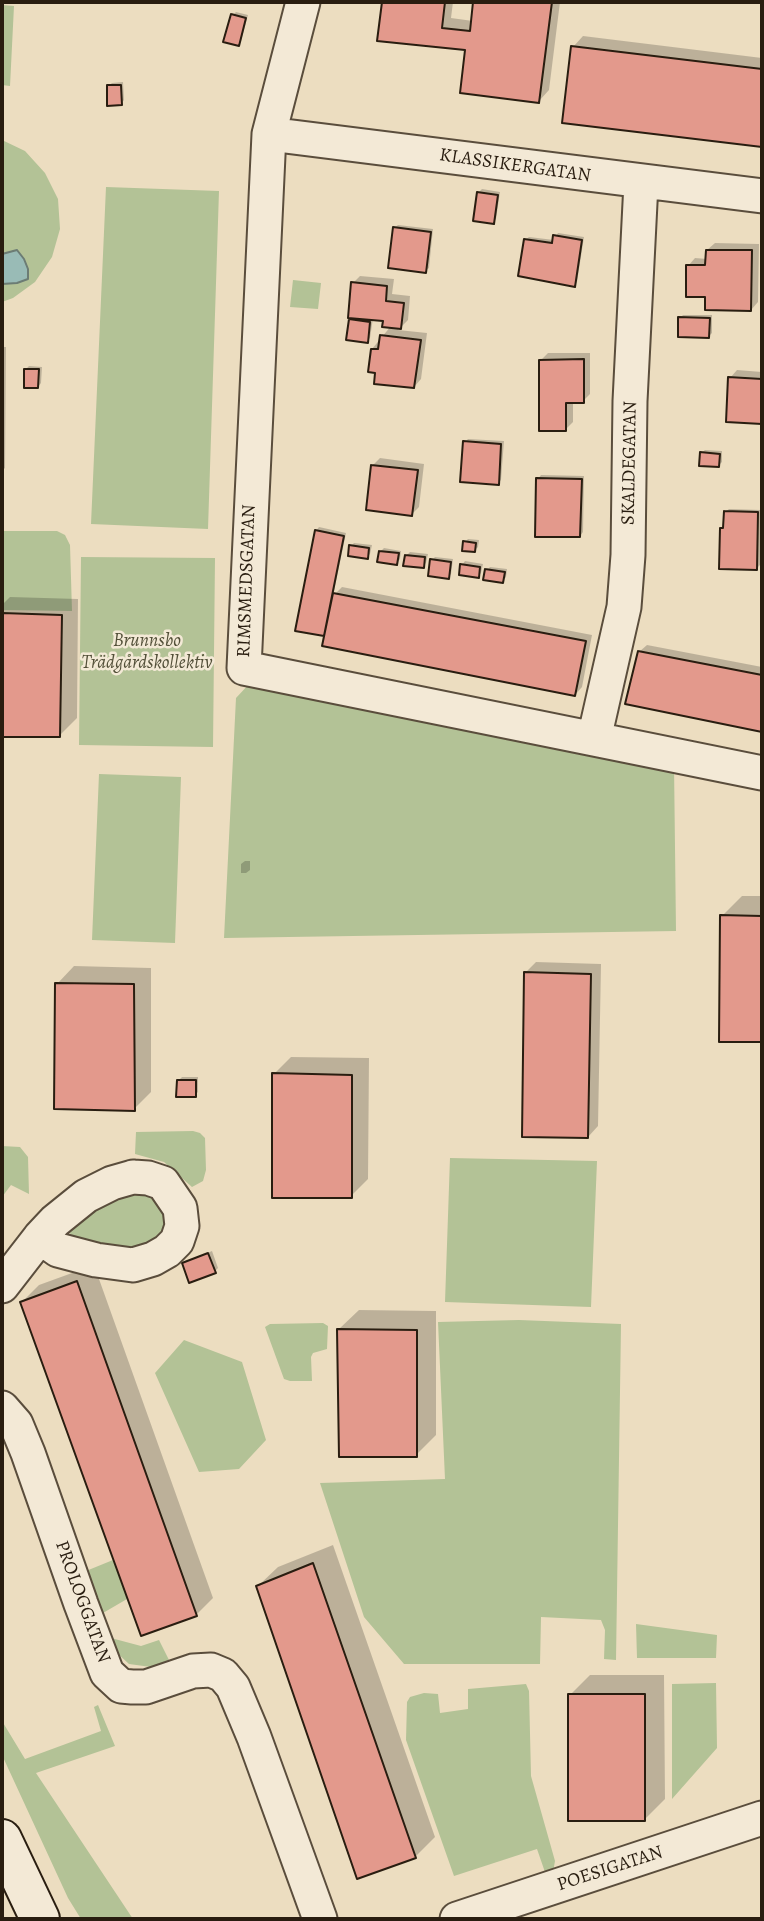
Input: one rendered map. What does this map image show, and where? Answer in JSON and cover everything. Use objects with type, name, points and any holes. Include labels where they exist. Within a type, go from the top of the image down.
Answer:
[{"type":"street","points":[[269,134],[303,2]]},
{"type":"street","name":"KLASSIKERGATAN","points":[[269,134],[641,183],[762,196]]},
{"type":"street","name":"RIMSMEDSGATAN","points":[[269,134],[244,668],[762,773]]},
{"type":"street","name":"SKALDEGATAN","points":[[594,739],[624,607],[628,555],[630,401],[641,183]]},
{"type":"street","points":[[2,1286],[40,1237]]},
{"type":"street","name":"PROLOGGATAN","points":[[2,1408],[16,1424],[28,1453],[107,1673],[121,1686],[132,1687],[146,1687],[193,1671],[211,1670],[223,1675],[233,1687],[254,1737],[320,1919]]},
{"type":"street","name":"POESIGATAN","points":[[457,1919],[762,1818]]},
{"type":"street","points":[[2,1839],[40,1919]]},
{"type":"green space","points":[[2,5],[14,6],[10,86],[2,85]]},
{"type":"green space","points":[[2,140],[25,151],[45,173],[58,199],[60,229],[52,257],[35,282],[13,298],[2,302]]},
{"type":"green space","points":[[106,187],[219,191],[208,529],[91,524]]},
{"type":"green space","points":[[293,280],[321,283],[318,309],[290,307]]},
{"type":"green space","points":[[2,531],[57,531],[65,535],[70,545],[72,611],[2,610]]},
{"type":"green space","name":"Brunnsbo Trädgårdskollektiv","points":[[81,557],[215,558],[213,747],[79,745]]},
{"type":"green space","points":[[250,683],[674,764],[676,931],[224,938],[236,698]]},
{"type":"green space","points":[[99,774],[181,777],[175,943],[92,940]]},
{"type":"green space","points":[[193,1131],[205,1138],[206,1170],[203,1181],[192,1187],[164,1162],[135,1154],[136,1132]]},
{"type":"green space","points":[[2,1146],[20,1147],[28,1157],[29,1194],[11,1185],[2,1197]]},
{"type":"green space","points":[[450,1158],[597,1161],[591,1307],[445,1302]]},
{"type":"green space","points":[[135,1192],[150,1196],[161,1207],[166,1227],[155,1242],[123,1250],[73,1237],[69,1232],[67,1227],[91,1207]]},
{"type":"green space","points":[[519,1320],[621,1324],[616,1660],[604,1659],[605,1630],[601,1620],[541,1617],[540,1664],[404,1664],[364,1617],[320,1483],[445,1479],[438,1322]]},
{"type":"green space","points":[[323,1323],[328,1326],[327,1349],[313,1353],[311,1357],[312,1381],[284,1379],[265,1327],[270,1324]]},
{"type":"green space","points":[[184,1340],[242,1362],[266,1440],[239,1469],[199,1472],[155,1373]]},
{"type":"green space","points":[[113,1560],[127,1599],[103,1613],[86,1571]]},
{"type":"green space","points":[[636,1624],[717,1635],[716,1658],[637,1658]]},
{"type":"green space","points":[[111,1638],[141,1646],[159,1640],[169,1660],[151,1667],[129,1664],[116,1652]]},
{"type":"green space","points":[[716,1683],[717,1748],[672,1799],[672,1684]]},
{"type":"green space","points":[[526,1684],[529,1691],[531,1776],[555,1861],[553,1872],[546,1875],[537,1849],[454,1876],[406,1740],[407,1702],[410,1697],[424,1693],[438,1694],[440,1713],[468,1709],[468,1689]]},
{"type":"green space","points":[[98,1705],[115,1746],[36,1773],[133,1919],[81,1919],[68,1898],[2,1755],[2,1721],[25,1759],[101,1731],[94,1707]]},
{"type":"water","points":[[17,250],[28,269],[28,279],[2,284],[2,254]]},
{"type":"building","points":[[382,2],[445,2],[442,28],[470,31],[473,2],[552,2],[539,103],[460,93],[465,50],[377,41]]},
{"type":"building","points":[[231,14],[246,18],[239,46],[223,42]]},
{"type":"building","points":[[571,46],[762,69],[762,147],[562,123]]},
{"type":"building","points":[[107,85],[121,85],[122,105],[107,106]]},
{"type":"building","points":[[477,192],[498,195],[494,224],[473,221]]},
{"type":"building","points":[[393,227],[431,232],[426,273],[388,268]]},
{"type":"building","points":[[553,235],[582,240],[575,287],[518,276],[524,239],[552,243]]},
{"type":"building","points":[[706,250],[752,250],[751,311],[705,310],[705,297],[686,297],[686,265],[705,265]]},
{"type":"building","points":[[351,282],[387,286],[386,301],[404,303],[401,329],[382,327],[383,321],[348,318]]},
{"type":"building","points":[[678,317],[710,318],[709,338],[678,337]]},
{"type":"building","points":[[349,319],[370,322],[368,343],[346,340]]},
{"type":"building","points":[[380,335],[421,340],[414,388],[374,384],[375,373],[368,372],[371,349],[378,349]]},
{"type":"building","points":[[584,359],[584,403],[566,403],[566,431],[539,431],[539,360]]},
{"type":"building","points":[[24,369],[39,369],[38,388],[24,388]]},
{"type":"building","points":[[728,377],[762,379],[762,424],[726,422]]},
{"type":"building","points":[[463,441],[501,444],[499,485],[460,482]]},
{"type":"building","points":[[700,452],[720,454],[719,467],[699,466]]},
{"type":"building","points":[[371,465],[418,470],[412,516],[366,510]]},
{"type":"building","points":[[536,478],[582,479],[580,537],[535,537]]},
{"type":"building","points":[[724,511],[758,512],[757,570],[719,569],[720,528],[723,528]]},
{"type":"building","points":[[315,530],[344,536],[324,636],[295,631]]},
{"type":"building","points":[[463,541],[476,543],[475,552],[462,551]]},
{"type":"building","points":[[349,545],[369,548],[368,559],[348,556]]},
{"type":"building","points":[[379,551],[399,553],[397,565],[377,562]]},
{"type":"building","points":[[405,555],[425,557],[424,568],[403,566]]},
{"type":"building","points":[[430,559],[451,562],[449,579],[428,576]]},
{"type":"building","points":[[460,564],[480,567],[479,578],[459,575]]},
{"type":"building","points":[[485,569],[505,572],[503,583],[483,580]]},
{"type":"building","points":[[333,593],[586,641],[575,696],[322,646]]},
{"type":"building","points":[[2,613],[62,615],[60,737],[2,737]]},
{"type":"building","points":[[638,651],[762,675],[762,732],[625,704]]},
{"type":"building","points":[[720,915],[762,916],[762,1042],[719,1042]]},
{"type":"building","points":[[524,972],[591,974],[588,1138],[522,1137]]},
{"type":"building","points":[[55,983],[134,984],[135,1111],[54,1109]]},
{"type":"building","points":[[272,1073],[352,1075],[352,1198],[272,1198]]},
{"type":"building","points":[[177,1080],[196,1080],[196,1097],[176,1097]]},
{"type":"building","points":[[208,1253],[216,1273],[189,1283],[182,1263]]},
{"type":"building","points":[[77,1281],[197,1616],[141,1636],[20,1302]]},
{"type":"building","points":[[337,1329],[417,1330],[417,1457],[339,1457]]},
{"type":"building","points":[[313,1563],[416,1858],[357,1879],[256,1586]]},
{"type":"building","points":[[568,1694],[645,1694],[645,1821],[568,1821]]}]
